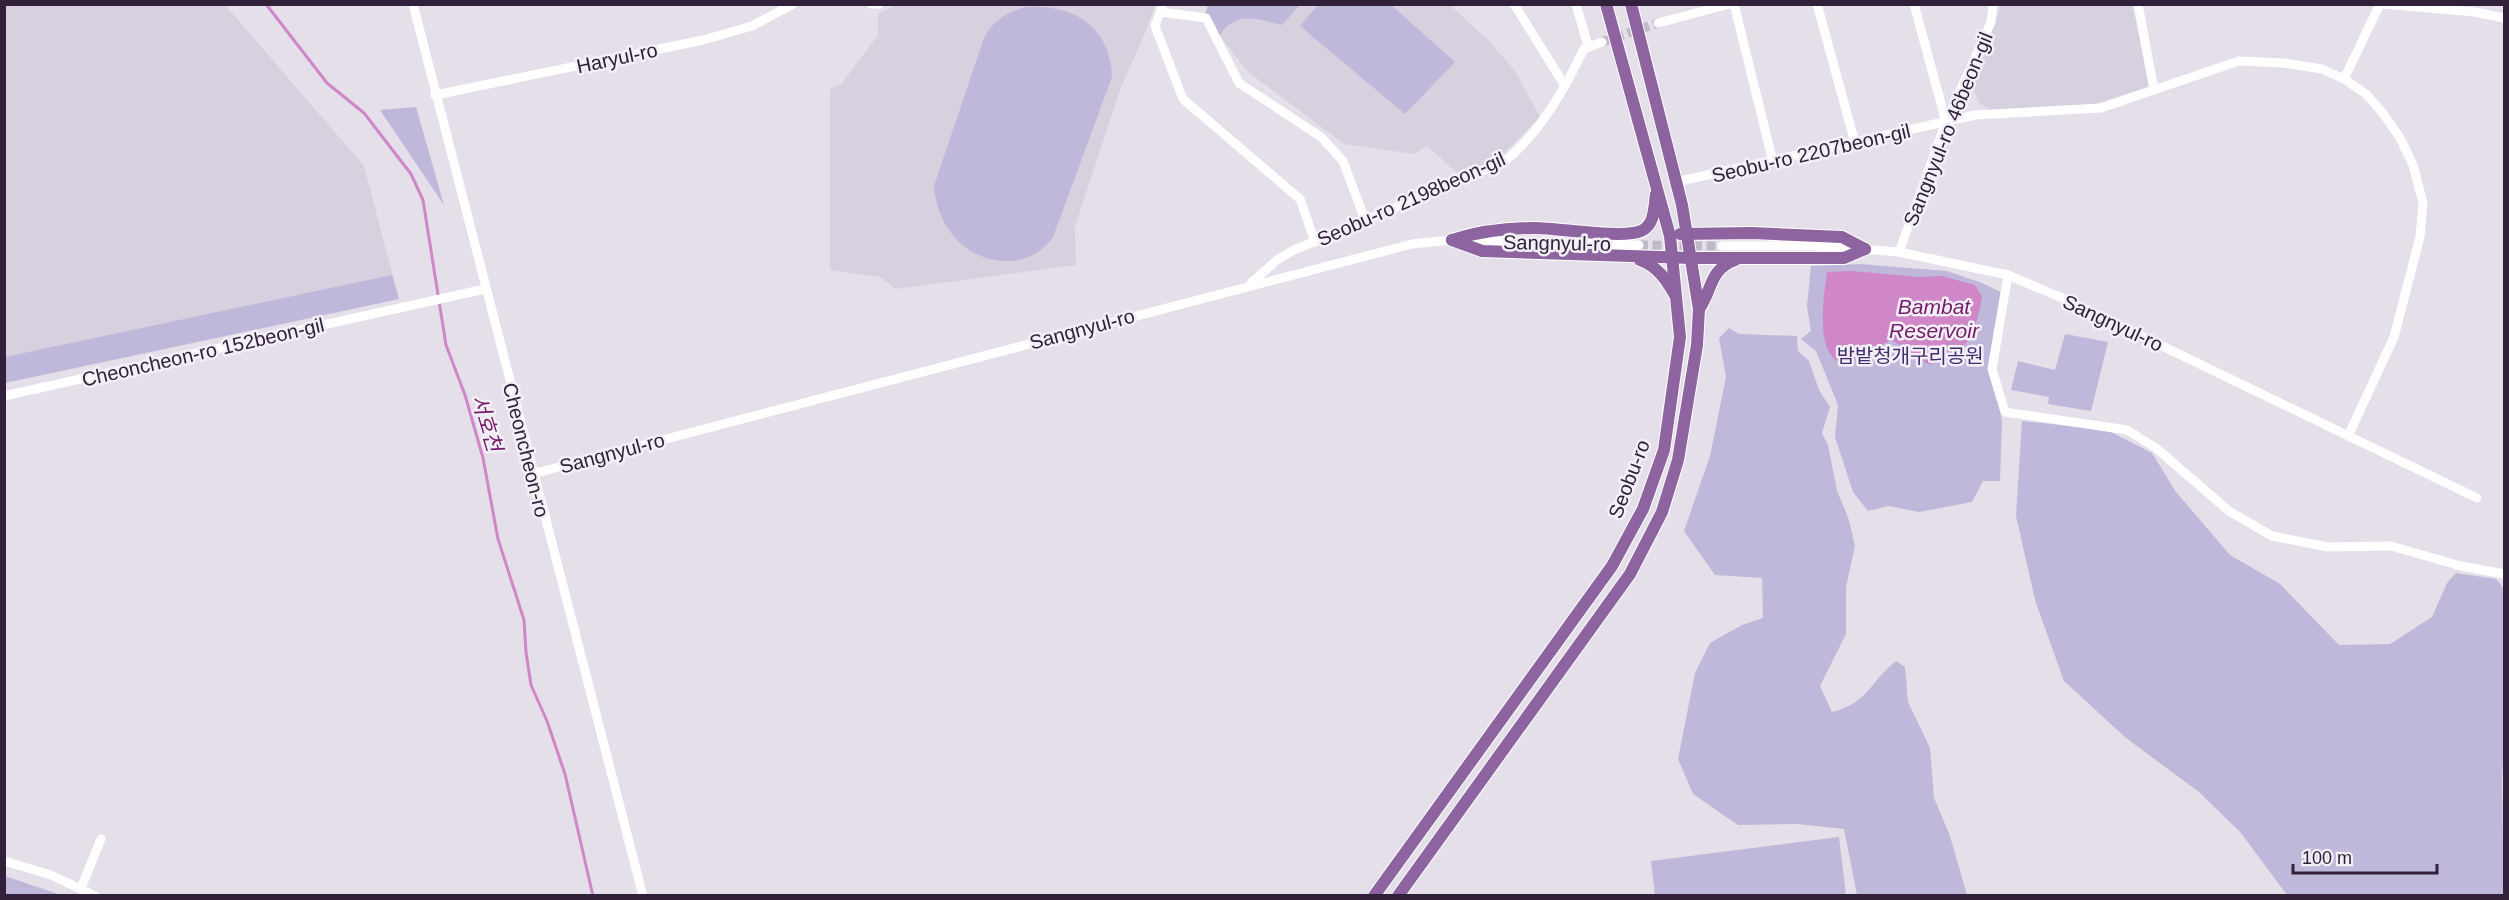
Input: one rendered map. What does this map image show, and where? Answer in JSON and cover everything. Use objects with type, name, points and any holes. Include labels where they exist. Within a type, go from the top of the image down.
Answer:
[{"type":"main road","name":"Seobu-ro","points":[[1374,896],[1612,566],[1643,509],[1664,450],[1680,336],[1674,258],[1657,187],[1606,4]]},
{"type":"main road","name":"Seobu-ro","points":[[1398,896],[1630,574],[1662,512],[1678,460],[1697,345],[1699,309],[1676,182],[1631,4]]},
{"type":"main road","points":[[1452,240],[1481,231],[1535,228],[1627,234],[1643,231],[1652,220],[1657,187]]},
{"type":"main road","points":[[1670,236],[1687,233],[1842,237],[1865,249]]},
{"type":"main road","points":[[1452,240],[1482,251],[1674,258],[1844,258],[1865,249]]},
{"type":"main road","points":[[1634,257],[1653,265],[1665,277],[1678,300]]},
{"type":"main road","points":[[1699,309],[1708,295],[1712,277],[1724,264],[1742,258]]},
{"type":"street","name":"Cheoncheon-ro","points":[[413,4],[532,474],[643,896]]},
{"type":"street","name":"Haryul-ro","points":[[435,95],[703,40],[752,26],[793,4]]},
{"type":"street","points":[[871,4],[879,4]]},
{"type":"street","points":[[1514,4],[1565,86]]},
{"type":"street","points":[[1576,4],[1588,46],[1602,42]]},
{"type":"street","points":[[1658,23],[1732,4],[1773,162]]},
{"type":"street","points":[[1817,4],[1855,143]]},
{"type":"street","points":[[1914,4],[1946,122]]},
{"type":"street","name":"Sangnyul-ro 46beon-gil","points":[[1899,252],[1946,122],[1991,22],[1993,4]]},
{"type":"street","points":[[2138,4],[2154,90]]},
{"type":"street","points":[[2344,79],[2382,4],[2475,8],[2505,18]]},
{"type":"street","points":[[1315,242],[1300,199],[1183,99],[1155,26],[1161,8],[1206,18],[1239,83],[1321,137],[1343,161],[1365,220]]},
{"type":"street","name":"Seobu-ro 2198beon-gil","points":[[1247,286],[1277,260],[1365,220],[1504,162],[1540,125],[1565,86],[1584,49],[1588,46]]},
{"type":"street","name":"Seobu-ro 2207beon-gil","points":[[1676,182],[1976,115],[2101,108],[2240,61],[2283,63],[2322,69],[2344,79],[2366,94],[2400,138],[2413,165],[2423,203],[2420,237],[2394,337],[2349,434]]},
{"type":"street","name":"Sangnyul-ro","points":[[532,474],[1412,244],[1452,240],[1639,244]]},
{"type":"street","name":"Sangnyul-ro","points":[[1722,246],[1865,249],[1899,252],[2008,275],[2069,301],[2349,434],[2477,498]]},
{"type":"street","points":[[2008,275],[1992,369],[2006,412],[2127,430],[2156,448],[2229,511],[2272,536],[2328,547],[2391,546],[2460,566],[2505,574]]},
{"type":"street","name":"Cheoncheon-ro 152beon-gil","points":[[4,396],[485,289]]},
{"type":"street","points":[[81,888],[101,839]]},
{"type":"street","points":[[4,861],[51,875],[95,896]]},
{"type":"shaded area","points":[[5,5],[225,5],[364,166],[399,299],[5,382]]},
{"type":"shaded area","points":[[897,5],[1155,5],[1120,90],[1075,227],[1076,265],[896,289],[880,277],[830,270],[830,89],[842,83],[878,35],[878,14]]},
{"type":"shaded area","points":[[1300,5],[1450,5],[1489,41],[1515,71],[1540,117],[1499,158],[1459,174],[1427,146],[1414,154],[1344,144],[1248,72],[1220,36],[1234,20],[1242,17],[1282,25]]},
{"type":"shaded area","points":[[2001,5],[2132,5],[2150,86],[2094,104],[1993,111],[1979,103],[1973,87]]},
{"type":"green space","points":[[1208,5],[1300,5],[1282,25],[1255,19],[1240,19],[1233,22],[1220,36],[1205,14]]},
{"type":"green space","points":[[1318,5],[1391,5],[1455,62],[1405,114],[1300,26]]},
{"type":"green space","points":[[1026,7],[1059,10],[1073,14],[1086,22],[1104,44],[1110,59],[1112,77],[1053,237],[1040,251],[1024,259],[995,260],[980,256],[957,240],[941,215],[934,186],[984,38],[1001,18]]},
{"type":"green space","points":[[416,107],[444,205],[380,110]]},
{"type":"green space","name":"밤밭청개구리공원","points":[[1860,264],[1947,271],[1982,283],[2009,296],[1995,373],[2002,422],[2000,481],[1983,481],[1972,502],[1919,512],[1889,506],[1868,511],[1853,492],[1835,437],[1838,405],[1816,351],[1801,339],[1811,331],[1807,306],[1811,266]]},
{"type":"green space","points":[[392,275],[399,299],[5,383],[5,357]]},
{"type":"green space","points":[[1729,328],[1739,334],[1797,336],[1798,351],[1809,361],[1819,390],[1830,407],[1822,433],[1828,445],[1837,491],[1848,517],[1855,546],[1846,587],[1846,634],[1820,686],[1832,712],[1854,703],[1896,661],[1905,667],[1908,702],[1930,748],[1934,798],[1950,836],[1967,895],[1857,895],[1844,829],[1797,824],[1738,825],[1693,794],[1678,759],[1695,673],[1710,643],[1742,625],[1763,618],[1762,578],[1715,575],[1684,531],[1710,456],[1726,377],[1719,338]]},
{"type":"green space","points":[[2065,334],[2108,342],[2091,411],[2048,404],[2049,397],[2011,390],[2018,361],[2055,370]]},
{"type":"green space","points":[[2022,421],[2107,430],[2152,453],[2176,492],[2230,555],[2280,584],[2339,645],[2390,644],[2432,617],[2447,583],[2456,573],[2496,579],[2504,589],[2502,781],[2504,895],[2287,895],[2241,833],[2199,792],[2126,738],[2064,681],[2035,600],[2016,516]]},
{"type":"green space","points":[[1839,837],[1846,895],[1655,895],[1651,861]]},
{"type":"green space","points":[[5,876],[61,895],[5,895]]},
{"type":"water","name":"Bambat Reservoir","points":[[1852,271],[1918,277],[1942,276],[1975,285],[1982,297],[1968,341],[1955,356],[1940,363],[1928,364],[1892,340],[1846,364],[1836,360],[1829,351],[1823,325],[1827,272]]},
{"type":"waterway","name":"서호천","points":[[266,4],[327,83],[364,113],[411,174],[423,200],[446,345],[465,395],[483,458],[498,539],[524,620],[531,685],[547,721],[565,774],[593,896]]},
{"type":"tunnel","points":[[1602,42],[1658,23]]},
{"type":"tunnel","points":[[1639,245],[1722,246]]}]
